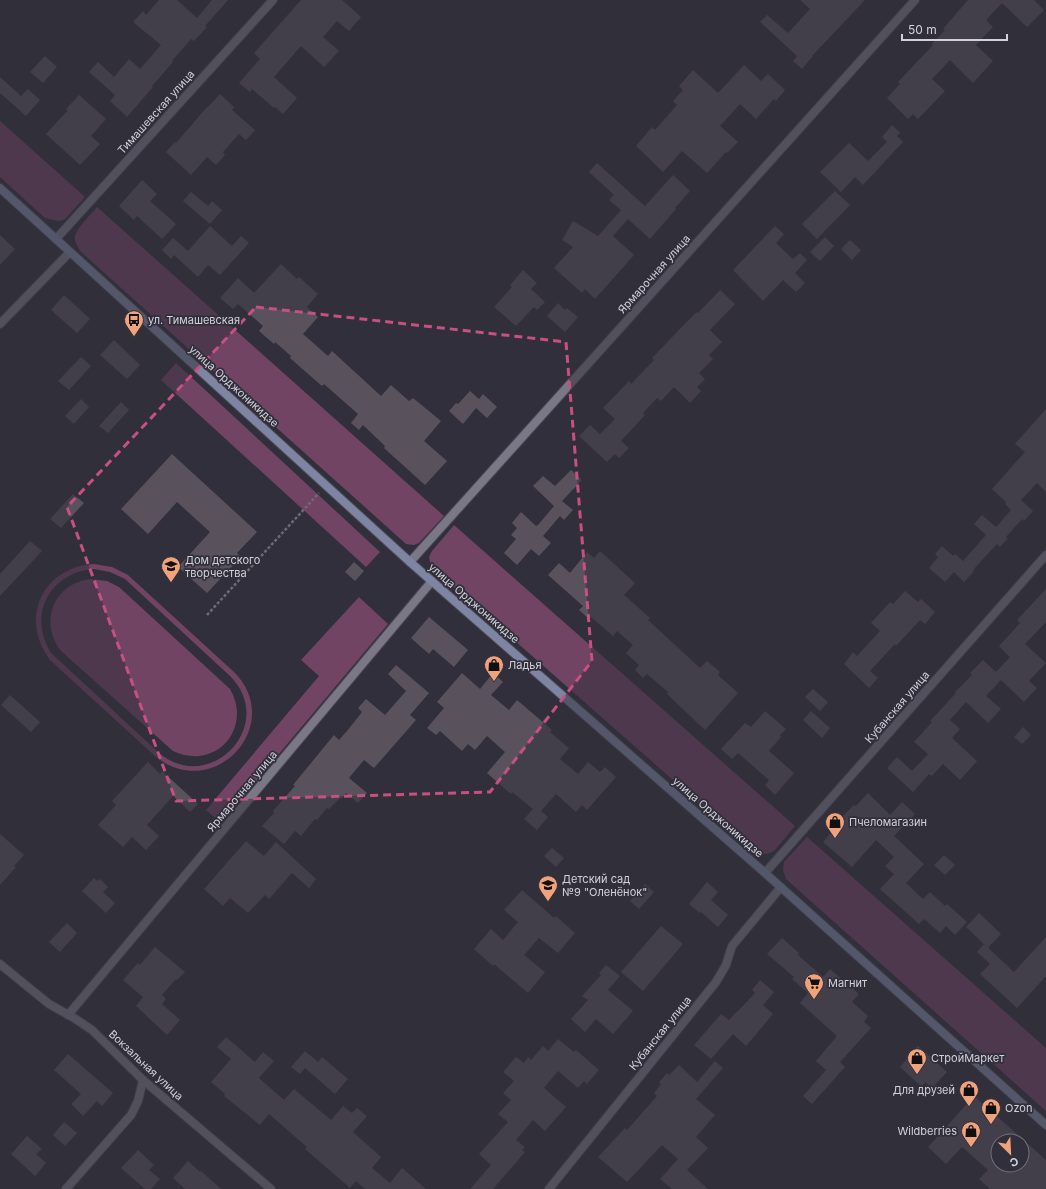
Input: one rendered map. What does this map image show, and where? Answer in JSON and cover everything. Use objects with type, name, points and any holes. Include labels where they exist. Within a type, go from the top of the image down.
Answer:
[{"type":"main road","name":"улица Орджоникидзе","points":[[0,188],[410,562],[781,887],[1046,1125]]},
{"type":"street","name":"Тимашевская улица","points":[[56,239],[273,0]]},
{"type":"street","name":"Ярмарочная улица","points":[[410,562],[915,0]]},
{"type":"street","points":[[0,324],[70,252]]},
{"type":"street","name":"Кубанская улица","points":[[765,873],[1046,555]]},
{"type":"street","name":"Ярмарочная улица","points":[[68,1015],[432,581]]},
{"type":"street","name":"Кубанская улица","points":[[549,1189],[716,982],[726,965],[732,946],[781,887]]},
{"type":"street","name":"Вокзальная улица","points":[[0,964],[49,1004],[92,1030],[143,1080],[272,1189]]},
{"type":"street","points":[[66,1189],[131,1115],[138,1101],[143,1080]]},
{"type":"path","points":[[207,615],[326,485]]},
{"type":"highlighted area","points":[[256,307],[566,342],[592,661],[490,792],[176,801],[67,507]]},
{"type":"shaded area","points":[[0,121],[85,197],[65,219],[60,221],[45,218],[0,177]]},
{"type":"shaded area","points":[[97,207],[444,516],[419,543],[414,545],[406,544],[80,251],[75,238],[76,233]]},
{"type":"shaded area","points":[[176,363],[380,552],[366,567],[161,380]]},
{"type":"shaded area","points":[[454,525],[795,826],[773,852],[764,854],[756,853],[431,567],[429,557],[432,551]]},
{"type":"shaded area","points":[[94,564],[112,567],[128,575],[234,672],[248,692],[252,714],[248,734],[237,751],[220,764],[200,770],[178,769],[156,757],[50,660],[41,644],[36,628],[37,612],[41,598],[49,585],[61,574],[76,567]],"holes":[[[94,569],[110,572],[125,579],[230,676],[243,695],[246,714],[242,733],[232,749],[217,760],[199,766],[179,764],[159,753],[51,653],[44,639],[41,624],[42,611],[47,598],[55,587],[65,578],[79,572]]]},
{"type":"shaded area","points":[[89,579],[107,581],[119,587],[230,689],[236,704],[237,718],[233,731],[226,742],[216,751],[203,755],[188,756],[173,751],[61,651],[54,640],[51,628],[53,606],[66,589]]},
{"type":"shaded area","points":[[359,597],[388,624],[221,823],[206,810],[319,676],[301,660]]},
{"type":"shaded area","points":[[807,837],[1046,1048],[1046,1111],[786,879],[783,870],[784,862]]},
{"type":"building","points":[[159,0],[177,0],[197,18],[212,0],[228,0],[205,26],[207,27],[194,41],[191,39],[172,61],[173,62],[152,86],[153,87],[127,117],[110,101],[115,95],[89,72],[98,62],[114,77],[129,59],[140,69],[161,45],[133,22],[143,11],[146,15]]},
{"type":"building","points":[[301,0],[342,0],[361,17],[349,31],[337,21],[323,37],[339,51],[324,67],[301,46],[274,77],[297,98],[283,114],[252,89],[250,92],[239,83],[260,59],[254,53]]},
{"type":"building","points":[[800,0],[865,0],[812,56],[802,69],[793,61],[797,56],[760,22],[767,15],[788,33],[810,9]]},
{"type":"building","points":[[968,0],[1034,0],[1044,10],[1027,27],[1002,3],[986,20],[993,27],[976,45],[993,61],[973,83],[950,60],[932,79],[945,91],[918,119],[913,114],[908,119],[887,98],[900,84],[898,82],[933,45],[932,44],[945,30],[943,29]]},
{"type":"building","points":[[45,56],[57,67],[43,83],[30,72]]},
{"type":"building","points":[[744,65],[761,81],[768,74],[785,90],[776,101],[774,99],[756,119],[740,104],[720,126],[738,142],[727,153],[726,152],[707,173],[682,151],[663,172],[636,146],[652,127],[655,130],[677,105],[673,101],[683,90],[679,86],[693,70],[718,93]]},
{"type":"building","points":[[0,77],[21,96],[28,89],[40,100],[26,116],[0,93]]},
{"type":"building","points":[[220,94],[234,107],[232,110],[255,130],[246,140],[239,134],[223,152],[225,155],[216,165],[207,157],[191,175],[166,152]]},
{"type":"building","points":[[79,95],[106,119],[91,136],[100,144],[80,165],[46,134],[68,110],[66,109]]},
{"type":"building","points":[[892,125],[900,133],[897,136],[903,142],[863,185],[855,177],[841,192],[820,172],[849,143],[868,161],[887,142],[882,137]]},
{"type":"building","points":[[597,163],[645,206],[673,175],[690,191],[650,239],[628,219],[613,236],[634,255],[595,299],[585,289],[582,293],[554,268],[573,247],[562,240],[573,221],[598,236],[621,210],[609,200],[614,195],[589,172]]},
{"type":"building","points":[[142,180],[157,194],[150,201],[176,224],[162,239],[137,216],[134,220],[119,206]]},
{"type":"building","points":[[835,191],[850,205],[817,239],[802,224]]},
{"type":"building","points":[[191,192],[208,206],[212,201],[222,210],[210,224],[183,201]]},
{"type":"building","points":[[210,226],[232,246],[241,236],[249,243],[220,275],[208,265],[198,277],[174,255],[171,259],[162,250],[173,238],[188,251]]},
{"type":"building","points":[[775,226],[784,234],[776,243],[793,259],[800,253],[807,260],[795,273],[805,283],[796,292],[783,280],[763,301],[733,270]]},
{"type":"building","points":[[0,235],[15,249],[0,265]]},
{"type":"building","points":[[825,237],[834,246],[820,261],[810,252]]},
{"type":"building","points":[[850,240],[861,250],[852,260],[841,249]]},
{"type":"building","points":[[281,264],[297,279],[299,277],[318,294],[307,307],[318,317],[303,334],[328,356],[332,351],[381,396],[391,385],[409,401],[413,398],[441,421],[424,441],[447,461],[425,485],[384,448],[385,446],[363,425],[359,430],[351,423],[358,414],[324,384],[322,386],[290,358],[291,356],[275,342],[274,344],[259,331],[263,326],[238,304],[233,309],[220,298],[238,278],[254,293]]},
{"type":"building","points":[[523,270],[537,283],[531,289],[545,302],[537,310],[534,307],[516,326],[494,307],[512,287],[510,285]]},
{"type":"building","points":[[720,290],[735,304],[710,330],[722,342],[709,355],[713,359],[699,373],[705,379],[697,387],[701,391],[690,403],[674,387],[661,401],[657,398],[643,413],[645,415],[621,441],[629,448],[619,458],[615,454],[607,462],[579,436],[590,425],[600,434],[615,419],[603,408],[629,381],[631,384],[654,360],[652,358]]},
{"type":"building","points":[[64,295],[90,319],[77,333],[51,310]]},
{"type":"building","points":[[558,303],[565,310],[567,308],[578,317],[565,332],[547,316]]},
{"type":"building","points":[[114,340],[140,365],[127,379],[100,355]]},
{"type":"building","points":[[81,357],[91,366],[69,390],[58,381]]},
{"type":"building","points":[[470,391],[479,399],[483,394],[497,407],[487,418],[476,408],[463,424],[449,411]]},
{"type":"building","points":[[81,399],[89,407],[74,424],[65,416]]},
{"type":"building","points":[[121,402],[129,410],[108,433],[99,426]]},
{"type":"building","points":[[1046,409],[1046,492],[1037,483],[1021,500],[1033,511],[1024,521],[1022,519],[1006,537],[1008,538],[1000,547],[997,544],[964,582],[954,572],[945,582],[929,568],[938,557],[935,554],[942,546],[953,556],[955,554],[963,561],[986,535],[974,524],[982,515],[996,527],[1011,510],[1005,504],[1006,502],[992,489],[1025,452],[1015,444]]},
{"type":"building","points":[[172,454],[257,532],[237,553],[241,557],[207,593],[178,567],[210,532],[177,502],[148,534],[121,509]]},
{"type":"building","points":[[571,470],[582,480],[562,501],[573,510],[564,520],[560,516],[543,536],[551,543],[539,556],[531,549],[517,565],[504,553],[516,539],[511,535],[517,528],[512,523],[521,512],[536,526],[554,506],[533,486],[543,476],[555,486]]},
{"type":"building","points":[[73,494],[84,503],[61,528],[50,519]]},
{"type":"building","points":[[30,541],[42,551],[0,596],[0,574]]},
{"type":"building","points":[[600,551],[635,583],[624,595],[650,618],[648,620],[700,668],[707,661],[720,672],[718,675],[738,693],[705,730],[667,694],[668,692],[647,674],[643,678],[635,670],[639,665],[626,653],[633,645],[617,631],[613,636],[591,617],[589,619],[579,610],[583,606],[548,575],[559,563],[570,573],[587,552],[594,558]]},
{"type":"building","points":[[354,562],[364,571],[355,581],[345,572]]},
{"type":"building","points":[[1046,589],[1046,622],[1025,644],[1046,663],[1029,681],[1037,688],[1024,702],[1001,680],[986,696],[1001,709],[988,723],[966,702],[950,720],[960,729],[952,738],[977,761],[960,780],[943,764],[932,776],[929,774],[913,792],[887,768],[897,757],[912,771],[928,754],[914,742],[932,722],[930,721],[956,693],[955,692],[972,675],[970,673],[983,660],[996,672],[1010,657],[999,646],[1020,623],[1017,620]]},
{"type":"building","points":[[905,591],[918,602],[921,599],[935,612],[925,624],[920,620],[870,671],[878,678],[869,688],[844,664],[853,652],[857,656],[880,631],[871,623],[890,602],[893,604]]},
{"type":"building","points":[[429,617],[468,650],[454,667],[433,649],[429,654],[411,638]]},
{"type":"building","points":[[396,665],[429,693],[410,715],[416,720],[374,768],[364,760],[349,778],[367,793],[358,803],[346,793],[329,809],[327,808],[317,820],[315,819],[301,836],[295,831],[284,844],[262,826],[274,813],[273,811],[295,786],[293,785],[334,735],[339,740],[347,731],[362,712],[358,708],[366,699],[385,715],[406,691],[388,674]]},
{"type":"building","points":[[462,673],[480,689],[493,673],[503,682],[491,695],[509,710],[517,700],[552,730],[550,732],[569,748],[560,759],[578,774],[588,762],[600,772],[605,767],[616,777],[587,810],[582,805],[576,812],[556,794],[541,811],[548,817],[537,830],[524,819],[533,809],[512,792],[511,794],[487,773],[505,752],[487,736],[475,750],[468,744],[462,751],[440,731],[436,735],[427,728],[444,708],[437,702]]},
{"type":"building","points":[[813,689],[828,702],[820,711],[805,697]]},
{"type":"building","points":[[10,695],[40,722],[31,732],[1,705]]},
{"type":"building","points":[[765,711],[786,729],[769,751],[794,773],[775,795],[765,785],[769,780],[738,753],[732,759],[721,749],[745,723],[751,727]]},
{"type":"building","points":[[811,711],[830,728],[822,738],[803,720]]},
{"type":"building","points":[[1023,727],[1031,735],[1022,744],[1014,737]]},
{"type":"building","points":[[148,762],[160,774],[162,771],[198,804],[190,812],[173,796],[147,825],[159,836],[146,850],[132,837],[123,847],[98,825],[116,805],[112,801]]},
{"type":"building","points":[[868,793],[890,815],[902,802],[915,814],[894,836],[924,864],[906,883],[923,899],[930,892],[945,906],[947,904],[967,922],[955,935],[946,926],[940,933],[924,919],[919,924],[880,889],[894,874],[885,866],[894,857],[876,840],[852,867],[823,842],[844,818],[843,816],[854,805],[856,806]]},
{"type":"building","points":[[0,834],[24,855],[14,866],[16,867],[0,885]]},
{"type":"building","points":[[246,841],[264,856],[276,842],[316,879],[309,888],[292,873],[269,899],[265,895],[248,913],[230,898],[223,906],[204,889]]},
{"type":"building","points":[[552,848],[564,858],[556,867],[544,856]]},
{"type":"building","points":[[944,855],[955,865],[945,875],[934,865]]},
{"type":"building","points":[[94,878],[97,881],[100,879],[108,887],[103,892],[115,903],[106,913],[82,891]]},
{"type":"building","points":[[707,882],[718,892],[711,900],[728,915],[718,927],[689,904]]},
{"type":"building","points":[[645,884],[654,892],[639,909],[630,901]]},
{"type":"building","points":[[522,890],[554,918],[556,916],[575,933],[558,953],[539,938],[524,955],[545,972],[528,993],[474,949],[491,929],[503,940],[518,922],[504,910]]},
{"type":"building","points":[[979,913],[1001,934],[988,948],[966,927]]},
{"type":"building","points":[[67,923],[77,933],[60,952],[49,942]]},
{"type":"building","points":[[661,926],[683,944],[643,991],[621,972]]},
{"type":"building","points":[[1046,937],[1046,976],[1017,1008],[980,974],[990,964],[977,952],[984,944],[1014,972]]},
{"type":"building","points":[[782,938],[799,953],[798,955],[823,977],[830,969],[859,994],[852,1002],[868,1016],[864,1022],[871,1028],[840,1062],[845,1067],[812,1104],[803,1096],[826,1070],[816,1061],[837,1036],[800,1003],[808,993],[792,979],[794,977],[767,954]]},
{"type":"building","points":[[155,947],[185,972],[177,980],[176,979],[162,995],[166,999],[162,1004],[180,1020],[167,1035],[136,1006],[143,997],[123,980],[138,963],[140,965]]},
{"type":"building","points":[[606,965],[620,976],[608,990],[633,1011],[613,1034],[596,1019],[585,1032],[571,1019],[588,1000],[582,996],[601,975],[599,973]]},
{"type":"building","points":[[760,980],[774,992],[763,1005],[773,1014],[746,1046],[733,1034],[711,1059],[694,1045],[721,1014],[729,1020],[755,993],[752,990]]},
{"type":"building","points":[[226,1037],[255,1062],[263,1052],[274,1061],[259,1078],[284,1100],[294,1089],[331,1120],[343,1106],[352,1113],[357,1108],[367,1116],[353,1132],[381,1157],[372,1168],[390,1183],[402,1168],[426,1189],[365,1189],[356,1181],[350,1188],[305,1149],[307,1147],[269,1114],[260,1125],[224,1096],[225,1094],[211,1082],[231,1059],[217,1047]]},
{"type":"building","points":[[558,1039],[574,1052],[576,1050],[599,1070],[587,1084],[584,1081],[578,1088],[558,1071],[544,1088],[566,1107],[545,1131],[533,1120],[516,1140],[525,1147],[522,1150],[525,1152],[493,1189],[470,1189],[491,1165],[479,1154],[508,1122],[498,1114],[511,1100],[503,1093],[514,1081],[503,1072],[516,1057],[524,1063],[528,1057],[531,1060],[543,1046],[548,1051]]},
{"type":"building","points":[[918,1046],[947,1072],[932,1088],[925,1082],[922,1087],[900,1067]]},
{"type":"building","points":[[305,1051],[318,1062],[322,1057],[348,1079],[335,1094],[305,1068],[300,1074],[291,1067]]},
{"type":"building","points":[[68,1054],[113,1093],[102,1106],[97,1101],[83,1116],[71,1104],[81,1094],[54,1070]]},
{"type":"building","points":[[715,1061],[723,1068],[696,1099],[715,1115],[696,1137],[708,1148],[687,1170],[708,1189],[672,1189],[660,1179],[678,1159],[662,1145],[627,1182],[598,1157],[625,1128],[627,1130],[657,1096],[654,1093],[661,1084],[659,1082],[667,1073],[669,1075],[679,1065],[697,1082]]},
{"type":"building","points":[[974,1096],[1016,1133],[990,1133],[990,1173],[1030,1173],[1030,1146],[1046,1160],[1046,1189],[990,1189],[979,1179],[988,1170],[962,1147],[946,1164],[928,1147]]},
{"type":"building","points":[[64,1122],[77,1133],[65,1146],[53,1135]]},
{"type":"building","points":[[27,1136],[42,1149],[36,1154],[46,1163],[35,1176],[11,1154]]},
{"type":"building","points":[[138,1150],[154,1165],[149,1170],[160,1179],[151,1189],[145,1189],[121,1168]]},
{"type":"building","points":[[188,1161],[221,1189],[185,1189],[173,1178]]},
{"type":"place","name":"ул. Тимашевская","points":[[134,337]]},
{"type":"place","name":"Дом детского творчества","points":[[171,583]]},
{"type":"place","name":"Ладья","points":[[494,682]]},
{"type":"place","name":"Пчеломагазин","points":[[835,839]]},
{"type":"place","name":"Детский сад №9 \"Оленёнок\"","points":[[548,902]]},
{"type":"place","name":"Магнит","points":[[814,1000]]},
{"type":"place","name":"СтройМаркет","points":[[917,1075]]},
{"type":"place","name":"Для друзей","points":[[969,1107]]},
{"type":"place","name":"Ozon","points":[[991,1125]]},
{"type":"place","name":"Wildberries","points":[[971,1148]]}]
